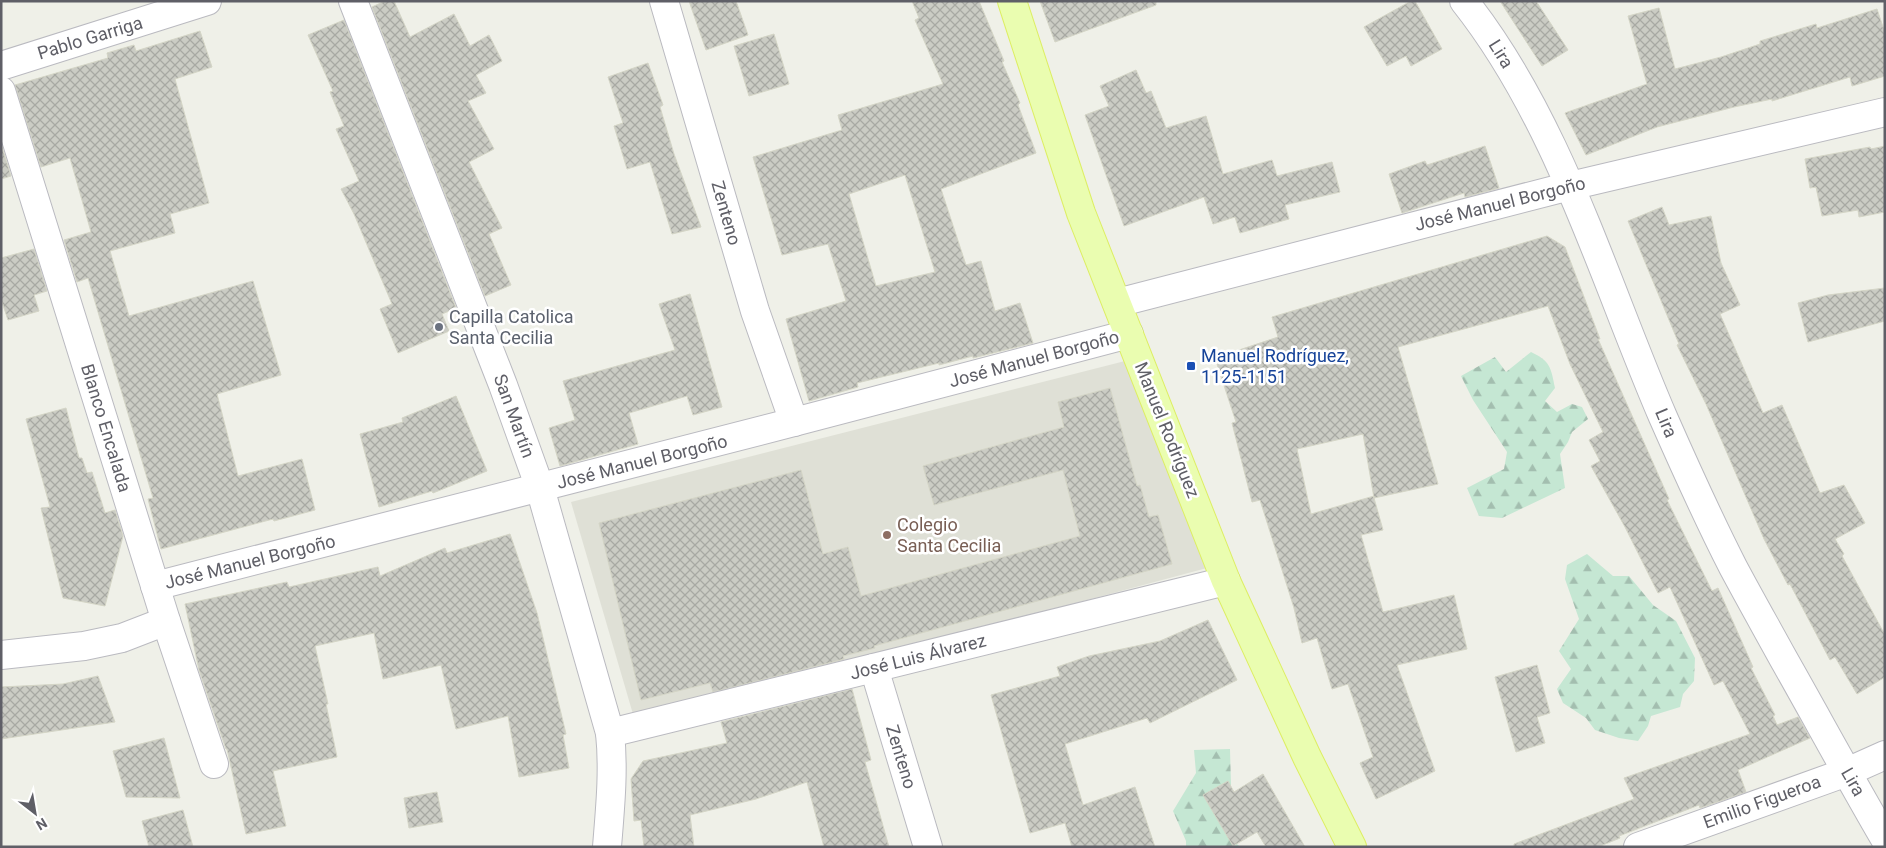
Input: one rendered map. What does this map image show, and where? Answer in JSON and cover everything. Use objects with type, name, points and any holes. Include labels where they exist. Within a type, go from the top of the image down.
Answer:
[{"type":"main road","name":"Manuel Rodríguez","points":[[1012,1],[1081,213],[1226,581],[1306,757],[1352,847]]},
{"type":"street","name":"Pablo Garriga","points":[[1,66],[207,1]]},
{"type":"street","name":"San Martín","points":[[353,1],[503,386],[540,488],[610,733],[612,792],[607,847]]},
{"type":"street","name":"Zenteno","points":[[664,1],[755,311],[794,422]]},
{"type":"street","name":"Lira","points":[[1464,1],[1510,67],[1528,99],[1570,186],[1662,415],[1697,494],[1733,567],[1885,839]]},
{"type":"street","name":"Blanco Encalada","points":[[1,90],[166,621],[214,764]]},
{"type":"street","name":"José Manuel Borgoño","points":[[1117,303],[1570,186],[1885,112]]},
{"type":"street","name":"José Manuel Borgoño","points":[[155,586],[540,488],[1129,334]]},
{"type":"street","name":"José Luis Álvarez","points":[[610,733],[1226,581]]},
{"type":"street","points":[[1,655],[84,646],[122,638],[166,621]]},
{"type":"street","name":"Zenteno","points":[[874,668],[928,847]]},
{"type":"street","name":"Emilio Figueroa","points":[[1638,847],[1847,772],[1885,755]]},
{"type":"shaded area","name":"Colegio Santa Cecilia","points":[[1125,361],[1207,568],[635,721],[571,502]]},
{"type":"green space","points":[[1531,352],[1546,362],[1552,375],[1555,388],[1545,401],[1557,412],[1572,404],[1582,407],[1588,419],[1572,432],[1560,454],[1565,488],[1502,518],[1479,516],[1467,488],[1504,469],[1507,452],[1473,400],[1461,376],[1495,357],[1506,372]]},
{"type":"green space","points":[[1587,554],[1613,576],[1629,576],[1653,605],[1676,621],[1695,658],[1694,681],[1683,694],[1680,707],[1651,716],[1648,726],[1638,741],[1619,738],[1595,730],[1586,718],[1563,703],[1557,689],[1571,669],[1559,651],[1579,619],[1565,579],[1567,565]]},
{"type":"green space","points":[[1230,749],[1231,785],[1225,832],[1240,847],[1186,847],[1186,841],[1173,811],[1196,773],[1194,750]]},
{"type":"building","points":[[385,1],[394,1],[410,37],[454,14],[470,46],[489,35],[502,61],[476,75],[486,93],[468,101],[494,149],[469,162],[502,228],[489,234],[511,285],[485,296],[372,7]]},
{"type":"building","points":[[689,1],[736,1],[748,35],[706,50]]},
{"type":"building","points":[[912,1],[979,1],[1020,103],[1018,105],[1036,153],[941,189],[966,265],[981,261],[995,311],[1020,303],[1033,343],[857,383],[858,387],[809,401],[786,319],[846,301],[828,244],[782,255],[753,157],[842,130],[838,115],[943,84],[915,20],[919,18]],"holes":[[[905,175],[935,272],[876,286],[849,194]]]},
{"type":"building","points":[[1040,1],[1156,1],[1156,5],[1055,42]]},
{"type":"building","points":[[1411,1],[1415,1],[1442,49],[1411,66],[1406,56],[1387,66],[1364,27]]},
{"type":"building","points":[[1500,1],[1536,1],[1568,50],[1542,66]]},
{"type":"building","points":[[1659,8],[1675,69],[1721,57],[1760,44],[1760,41],[1816,24],[1817,28],[1877,9],[1885,33],[1885,76],[1852,86],[1850,77],[1772,101],[1772,99],[1734,107],[1657,127],[1586,155],[1565,113],[1647,84],[1628,16]]},
{"type":"building","points":[[344,20],[456,308],[442,314],[449,331],[398,353],[380,309],[392,304],[354,214],[341,189],[359,181],[336,129],[344,126],[330,92],[333,91],[308,35]]},
{"type":"building","points":[[200,31],[212,67],[175,79],[209,203],[170,214],[175,233],[110,251],[129,316],[253,281],[281,375],[217,394],[238,476],[302,459],[315,510],[274,521],[273,519],[161,549],[148,499],[153,498],[88,278],[77,282],[64,240],[91,232],[70,158],[41,167],[15,85],[108,58],[107,53],[134,45],[136,51]]},
{"type":"building","points":[[774,34],[789,84],[749,96],[734,46]]},
{"type":"building","points":[[648,63],[663,105],[660,107],[674,154],[701,227],[672,234],[650,162],[627,169],[614,126],[623,123],[608,77]]},
{"type":"building","points":[[1136,70],[1146,93],[1151,91],[1166,128],[1206,116],[1223,174],[1272,160],[1277,176],[1332,162],[1340,192],[1285,205],[1289,219],[1240,233],[1235,217],[1213,224],[1204,197],[1124,226],[1085,115],[1109,106],[1100,86]]},
{"type":"building","points":[[1,144],[11,176],[1,179]]},
{"type":"building","points":[[1485,146],[1499,188],[1465,197],[1464,193],[1402,213],[1389,174],[1425,161],[1427,165]]},
{"type":"building","points":[[1885,146],[1885,212],[1859,217],[1858,210],[1822,216],[1816,187],[1810,188],[1805,159]]},
{"type":"building","points":[[1662,207],[1669,225],[1711,216],[1721,263],[1740,305],[1720,314],[1763,413],[1782,405],[1820,493],[1844,485],[1865,523],[1835,539],[1844,554],[1842,556],[1885,635],[1885,677],[1857,694],[1835,657],[1830,660],[1764,539],[1706,404],[1677,345],[1679,344],[1628,221]]},
{"type":"building","points":[[1547,236],[1565,247],[1600,339],[1598,339],[1669,499],[1667,500],[1712,591],[1718,588],[1753,667],[1751,668],[1775,715],[1773,716],[1777,725],[1798,717],[1810,738],[1738,770],[1746,792],[1700,808],[1699,805],[1619,836],[1620,838],[1598,847],[1514,847],[1514,844],[1634,799],[1624,778],[1750,734],[1723,681],[1714,685],[1670,587],[1658,593],[1625,527],[1591,466],[1600,461],[1589,440],[1603,432],[1570,364],[1548,306],[1398,347],[1438,484],[1374,498],[1383,530],[1361,535],[1383,612],[1454,595],[1467,649],[1397,665],[1435,771],[1376,799],[1360,763],[1373,757],[1348,684],[1332,689],[1317,638],[1302,643],[1294,608],[1260,500],[1252,502],[1232,423],[1236,422],[1215,358],[1278,337],[1272,317]],"holes":[[[1363,434],[1374,496],[1311,514],[1297,449]]]},
{"type":"building","points":[[34,249],[47,291],[34,295],[39,311],[8,320],[1,299],[1,258]]},
{"type":"building","points":[[1885,288],[1885,321],[1808,342],[1798,303],[1828,295]]},
{"type":"building","points":[[690,294],[722,407],[693,415],[687,396],[629,413],[638,444],[560,466],[549,428],[575,420],[563,381],[675,350],[659,304]]},
{"type":"building","points":[[1110,388],[1137,486],[1140,485],[1149,517],[1158,515],[1172,564],[874,646],[875,648],[843,656],[844,659],[713,692],[710,683],[641,700],[599,523],[801,470],[823,554],[848,547],[861,596],[1080,536],[1063,470],[934,505],[923,466],[1064,427],[1058,402]]},
{"type":"building","points":[[456,396],[487,471],[433,493],[432,491],[379,507],[360,434],[403,422],[402,418]]},
{"type":"building","points":[[66,408],[79,458],[82,458],[87,473],[92,472],[105,513],[115,510],[123,536],[105,606],[63,598],[41,508],[50,507],[26,419]]},
{"type":"building","points":[[510,534],[537,613],[566,734],[563,735],[569,768],[519,777],[508,716],[456,729],[441,665],[383,679],[374,633],[315,646],[337,757],[273,771],[286,826],[246,834],[227,749],[199,670],[185,604],[287,582],[289,587],[378,567],[380,576],[445,548],[447,553]]},
{"type":"building","points":[[1208,620],[1237,680],[1150,723],[1147,718],[1065,744],[1083,805],[1135,787],[1155,847],[1072,847],[1065,823],[1030,833],[991,695],[1060,676],[1057,667],[1089,656],[1160,641]]},
{"type":"building","points":[[1537,665],[1550,713],[1537,717],[1545,743],[1516,752],[1495,677]]},
{"type":"building","points":[[98,676],[115,722],[1,739],[1,687],[63,684]]},
{"type":"building","points":[[852,689],[871,760],[865,762],[889,847],[824,847],[807,782],[756,799],[690,815],[694,847],[644,847],[641,820],[634,821],[631,779],[643,761],[727,743],[721,722]]},
{"type":"building","points":[[164,738],[180,798],[126,797],[113,751]]},
{"type":"building","points":[[1263,774],[1305,847],[1266,847],[1257,832],[1233,846],[1203,795],[1228,781],[1234,792]]},
{"type":"building","points":[[437,792],[443,822],[409,828],[404,798]]},
{"type":"building","points":[[183,810],[193,847],[149,847],[142,821]]},
{"type":"place","name":"Capilla Catolica Santa Cecilia","points":[[439,327]]},
{"type":"place","name":"Manuel Rodríguez, 1125-1151","points":[[1191,366]]},
{"type":"place","name":"Colegio Santa Cecilia","points":[[887,535]]}]
